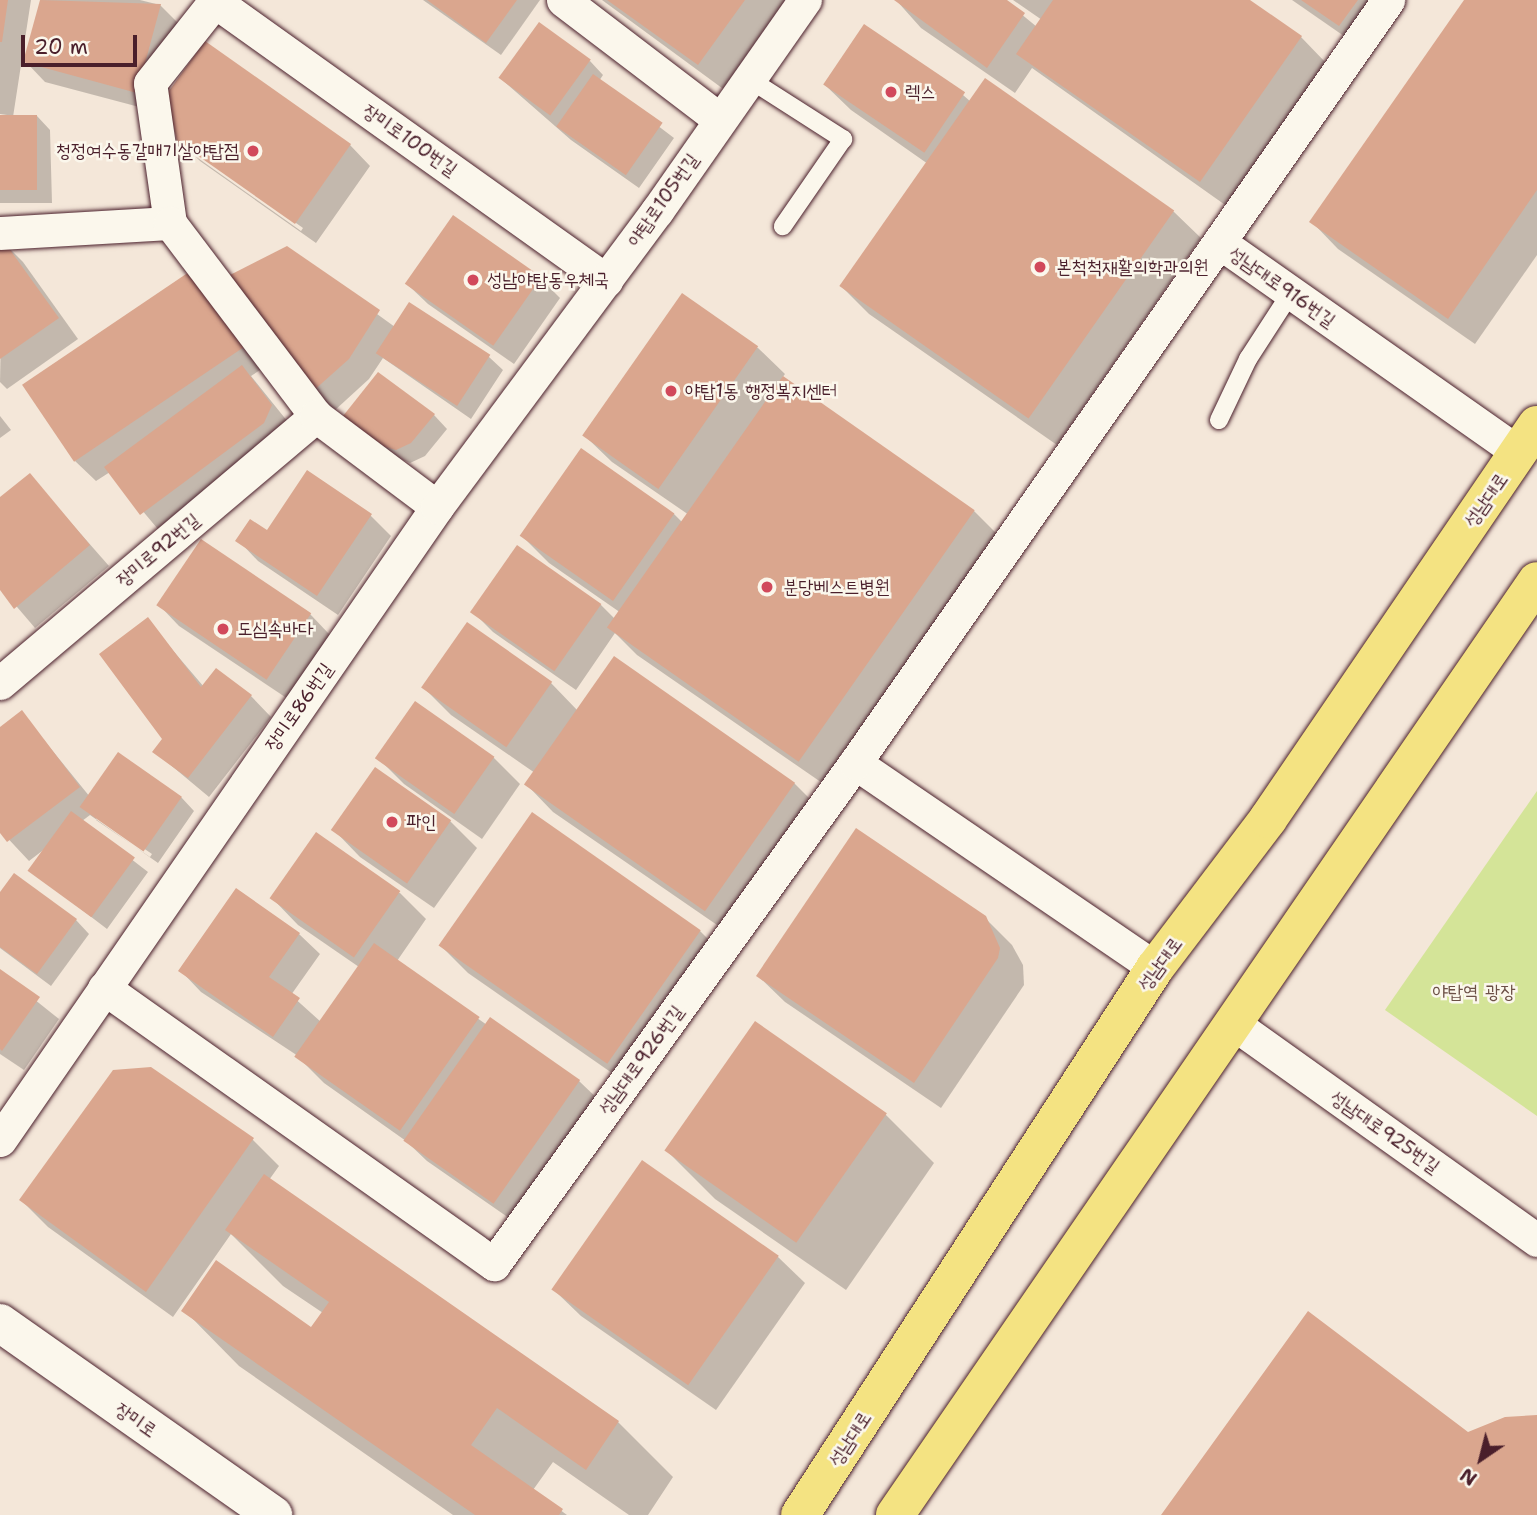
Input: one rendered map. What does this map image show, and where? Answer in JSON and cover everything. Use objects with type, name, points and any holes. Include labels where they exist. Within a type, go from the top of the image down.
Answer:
[{"type":"main road","name":"성남대로","points":[[800,1515],[1155,968],[1268,819],[1528,439]]},
{"type":"main road","points":[[895,1515],[1537,581]]},
{"type":"street","points":[[563,0],[719,119]]},
{"type":"street","name":"야탑로105번길","points":[[606,280],[805,0]]},
{"type":"street","name":"성남대로916번길","points":[[1388,0],[1219,243],[1290,294],[1528,439]]},
{"type":"street","points":[[214,1],[150,83],[170,223],[316,416],[437,507]]},
{"type":"street","name":"장미로100번길","points":[[214,1],[606,280]]},
{"type":"street","points":[[0,233],[170,223]]},
{"type":"street","points":[[1155,968],[855,763],[1219,243]]},
{"type":"street","name":"장미로86번길","points":[[0,1140],[437,507],[606,280]]},
{"type":"street","name":"장미로92번길","points":[[0,683],[316,416]]},
{"type":"street","name":"성남대로926번길","points":[[104,988],[494,1264],[855,763]]},
{"type":"street","name":"성남대로925번길","points":[[1234,1024],[1537,1240]]},
{"type":"street","name":"장미로","points":[[0,1323],[273,1515]]},
{"type":"lane","points":[[749,79],[843,139],[783,226]]},
{"type":"lane","points":[[1220,420],[1248,359],[1290,294]]},
{"type":"green space","name":"야탑역 광장","points":[[1537,791],[1537,1116],[1385,1010]]},
{"type":"building","points":[[0,0],[8,0],[2,42],[0,42]]},
{"type":"building","points":[[40,0],[161,4],[137,93],[23,62]]},
{"type":"building","points":[[427,0],[517,0],[486,43]]},
{"type":"building","points":[[607,0],[745,0],[698,65]]},
{"type":"building","points":[[894,0],[1007,0],[1025,13],[987,68]]},
{"type":"building","points":[[1053,0],[1250,0],[1302,36],[1200,182],[1016,54]]},
{"type":"building","points":[[1301,0],[1358,0],[1339,26]]},
{"type":"building","points":[[1464,0],[1537,0],[1537,190],[1448,319],[1309,222]]},
{"type":"building","points":[[539,22],[591,60],[550,115],[498,78]]},
{"type":"building","points":[[864,24],[965,92],[924,153],[823,85]]},
{"type":"building","points":[[205,41],[351,144],[295,224],[177,141],[166,95]]},
{"type":"building","points":[[593,74],[663,123],[626,175],[556,126]]},
{"type":"building","points":[[985,78],[1174,210],[1029,419],[839,286]]},
{"type":"building","points":[[0,115],[37,115],[37,190],[0,190]]},
{"type":"building","name":"성남야탑동우체국","points":[[453,215],[541,277],[493,346],[405,284]]},
{"type":"building","points":[[3,240],[59,318],[0,359],[0,242]]},
{"type":"building","points":[[287,246],[380,310],[349,359],[312,392],[228,276]]},
{"type":"building","points":[[192,270],[244,347],[74,462],[22,385]]},
{"type":"building","name":"야탑1동 행정복지센터","points":[[682,293],[758,346],[658,489],[582,436]]},
{"type":"building","points":[[409,302],[490,355],[457,406],[376,353]]},
{"type":"building","points":[[242,365],[272,405],[264,423],[140,515],[104,467]]},
{"type":"building","points":[[378,372],[435,414],[411,443],[396,450],[382,446],[343,416]]},
{"type":"building","points":[[783,376],[975,510],[799,762],[607,627]]},
{"type":"building","points":[[581,448],[674,513],[613,601],[520,536]]},
{"type":"building","points":[[307,470],[372,514],[317,596],[235,541],[250,519],[267,530]]},
{"type":"building","points":[[30,473],[90,545],[14,609],[0,590],[0,497]]},
{"type":"building","points":[[201,539],[311,613],[267,680],[156,605]]},
{"type":"building","points":[[517,545],[601,604],[554,671],[470,612]]},
{"type":"building","points":[[148,617],[201,687],[216,668],[252,695],[188,778],[152,752],[162,739],[99,654]]},
{"type":"building","points":[[467,622],[552,682],[506,747],[421,688]]},
{"type":"building","points":[[614,656],[795,783],[705,911],[524,785]]},
{"type":"building","points":[[415,701],[494,757],[454,814],[375,758]]},
{"type":"building","points":[[22,710],[80,787],[7,842],[0,833],[0,727]]},
{"type":"building","points":[[118,752],[182,797],[143,852],[80,807]]},
{"type":"building","points":[[375,767],[451,820],[407,883],[331,830]]},
{"type":"building","points":[[71,811],[135,857],[91,917],[28,871]]},
{"type":"building","points":[[532,812],[701,930],[607,1064],[439,946]]},
{"type":"building","points":[[856,828],[986,916],[1000,948],[998,958],[914,1083],[756,976]]},
{"type":"building","points":[[316,832],[400,891],[354,957],[270,898]]},
{"type":"building","points":[[14,873],[77,919],[37,974],[0,947],[0,892]]},
{"type":"building","points":[[236,888],[300,933],[269,977],[300,998],[273,1037],[178,971]]},
{"type":"building","points":[[374,943],[480,1017],[400,1131],[294,1057]]},
{"type":"building","points":[[0,969],[40,997],[2,1051],[0,1049]]},
{"type":"building","points":[[490,1017],[580,1080],[493,1204],[403,1141]]},
{"type":"building","points":[[755,1021],[887,1113],[796,1243],[664,1150]]},
{"type":"building","points":[[151,1067],[254,1138],[146,1292],[19,1200],[113,1070]]},
{"type":"building","points":[[642,1160],[779,1256],[688,1385],[551,1289]]},
{"type":"building","points":[[264,1174],[619,1421],[586,1470],[497,1408],[471,1445],[563,1509],[559,1515],[475,1515],[181,1311],[216,1260],[311,1327],[329,1302],[225,1230]]},
{"type":"building","points":[[1308,1311],[1468,1432],[1505,1417],[1537,1415],[1537,1515],[1161,1515]]},
{"type":"place","name":"렉스","points":[[891,92]]},
{"type":"place","name":"청정여수동갈매기살야탑점","points":[[253,151]]},
{"type":"place","name":"본척척재활의학과의원","points":[[1040,267]]},
{"type":"place","name":"성남야탑동우체국","points":[[473,280]]},
{"type":"place","name":"야탑1동 행정복지센터","points":[[671,391]]},
{"type":"place","name":"분당베스트병원","points":[[767,587]]},
{"type":"place","name":"도심속바다","points":[[223,629]]},
{"type":"place","name":"파인","points":[[392,822]]}]
